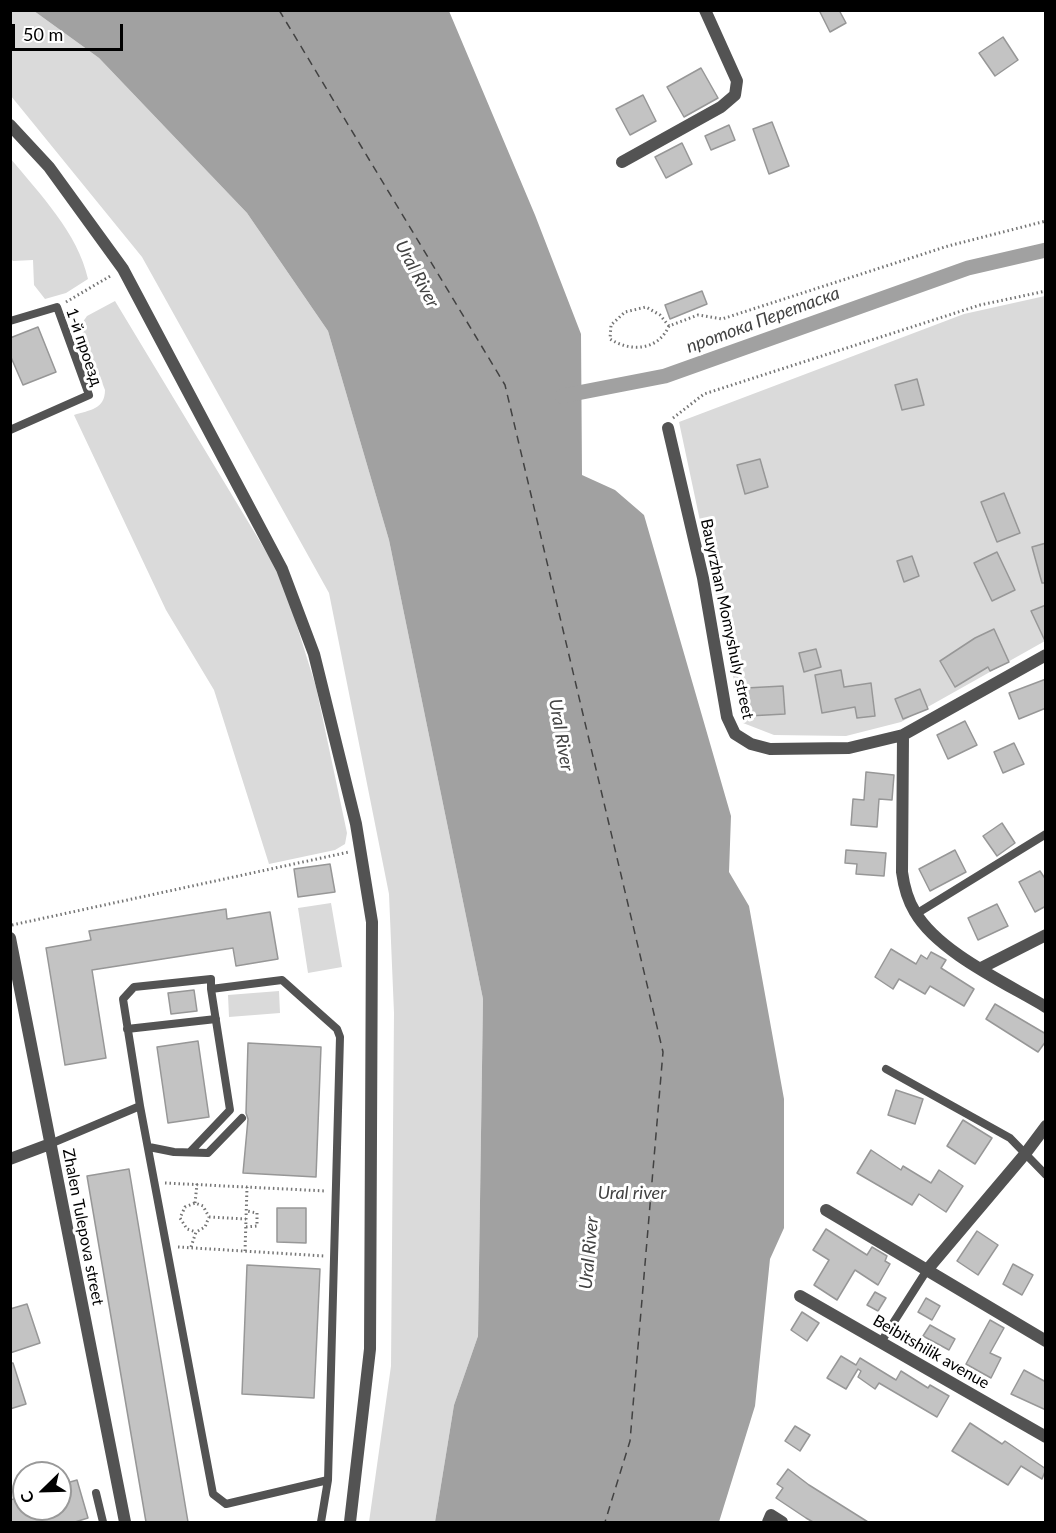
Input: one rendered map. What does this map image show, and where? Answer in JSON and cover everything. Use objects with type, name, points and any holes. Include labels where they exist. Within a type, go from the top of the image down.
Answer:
[{"type":"street","points":[[622,162],[721,107],[735,95],[736,81],[705,10]]},
{"type":"street","points":[[10,125],[49,167],[123,269],[282,569],[314,654],[360,850],[372,922],[370,1349],[350,1522]]},
{"type":"street","name":"Bauyrzhan Momyshuly street","points":[[668,428],[704,578],[727,717],[735,734],[751,744],[770,749],[849,748],[903,735],[1046,655]]},
{"type":"street","points":[[903,735],[902,872],[906,893],[916,914],[945,944],[1046,1007]]},
{"type":"street","points":[[981,968],[1046,935]]},
{"type":"street","name":"Zhalen Tulepova street","points":[[10,938],[125,1522]]},
{"type":"street","points":[[927,1270],[1025,1154],[1046,1125]]},
{"type":"street","points":[[10,1159],[50,1144]]},
{"type":"street","points":[[826,1210],[1046,1341]]},
{"type":"street","name":"Beibitshilik avenue","points":[[800,1296],[1046,1437]]},
{"type":"street","points":[[768,1522],[771,1515],[782,1522]]},
{"type":"lane","name":"1-й проезд","points":[[10,321],[57,307],[89,395],[10,430]]},
{"type":"lane","points":[[916,914],[1046,834]]},
{"type":"lane","points":[[190,1152],[230,1110],[211,979],[134,987],[123,999],[140,1106],[213,1494],[226,1504],[328,1480]]},
{"type":"lane","points":[[211,989],[282,980],[337,1029],[340,1037],[328,1480],[321,1522]]},
{"type":"lane","points":[[127,1029],[216,1019]]},
{"type":"lane","points":[[886,1069],[1010,1138],[1046,1175]]},
{"type":"lane","points":[[50,1144],[140,1106]]},
{"type":"lane","points":[[148,1147],[208,1152],[242,1119]]},
{"type":"lane","points":[[881,1342],[927,1270]]},
{"type":"lane","points":[[96,1493],[103,1522]]},
{"type":"path","points":[[669,326],[660,315],[646,307],[625,312],[611,325],[610,339],[625,348],[647,346],[664,337],[669,326],[698,315],[723,319],[948,246],[1046,221]]},
{"type":"path","points":[[57,307],[123,269]]},
{"type":"path","points":[[668,428],[676,414],[705,394],[980,305],[1046,291]]},
{"type":"path","points":[[10,925],[360,850]]},
{"type":"path","points":[[155,1182],[327,1191],[327,1202]]},
{"type":"path","points":[[195,1203],[197,1184]]},
{"type":"path","points":[[245,1251],[247,1187]]},
{"type":"path","points":[[196,1232],[187,1229],[180,1218],[185,1207],[195,1203],[203,1206],[209,1217]]},
{"type":"path","points":[[246,1211],[257,1214],[257,1226],[246,1227]]},
{"type":"path","points":[[191,1248],[196,1232],[205,1227],[209,1217]]},
{"type":"path","points":[[209,1217],[246,1219]]},
{"type":"path","points":[[167,1246],[324,1257],[325,1246]]},
{"type":"shaded area","points":[[10,11],[34,11],[99,58],[247,213],[328,331],[389,540],[483,999],[478,1336],[454,1405],[435,1522],[369,1522],[391,1366],[394,1013],[389,894],[329,593],[142,257],[11,96]]},
{"type":"shaded area","points":[[10,158],[56,214],[83,262],[88,279],[66,293],[45,299],[34,285],[33,260],[13,261],[11,259]]},
{"type":"shaded area","points":[[1045,296],[1045,641],[901,722],[846,736],[774,735],[743,723],[679,422],[964,314]]},
{"type":"shaded area","points":[[115,301],[282,578],[316,687],[347,833],[345,844],[335,850],[269,864],[214,690],[166,610],[74,415],[96,408],[102,401],[105,390],[80,326],[87,316]]},
{"type":"shaded area","points":[[331,903],[342,967],[308,973],[298,908]]},
{"type":"shaded area","points":[[279,991],[280,1013],[229,1017],[228,995]]},
{"type":"water","name":"Ural river","points":[[34,11],[449,11],[535,215],[581,334],[582,475],[615,490],[644,515],[731,816],[729,872],[749,906],[784,1099],[784,1228],[770,1259],[755,1406],[719,1522],[435,1522],[454,1405],[478,1336],[483,999],[389,540],[328,331],[247,213],[99,58]]},
{"type":"building","points":[[819,10],[839,10],[846,23],[830,32]]},
{"type":"building","points":[[1003,37],[1018,60],[995,76],[979,53]]},
{"type":"building","points":[[701,68],[718,98],[684,117],[667,87]]},
{"type":"building","points":[[643,95],[656,121],[630,135],[616,109]]},
{"type":"building","points":[[772,122],[789,166],[769,174],[753,129]]},
{"type":"building","points":[[729,125],[735,140],[711,150],[705,136]]},
{"type":"building","points":[[682,143],[692,164],[666,178],[655,157]]},
{"type":"building","points":[[702,291],[707,304],[670,319],[665,305]]},
{"type":"building","points":[[38,327],[56,372],[23,385],[10,355],[10,338]]},
{"type":"building","points":[[917,379],[924,405],[902,410],[895,385]]},
{"type":"building","points":[[760,459],[768,487],[745,494],[737,465]]},
{"type":"building","points":[[1004,493],[1020,533],[997,542],[981,502]]},
{"type":"building","points":[[1046,543],[1046,583],[1042,583],[1032,547]]},
{"type":"building","points":[[997,552],[1015,590],[992,601],[974,563]]},
{"type":"building","points":[[912,556],[919,576],[904,582],[897,561]]},
{"type":"building","points":[[1046,605],[1046,643],[1031,611]]},
{"type":"building","points":[[994,629],[1009,662],[990,671],[988,667],[955,687],[940,661],[975,638]]},
{"type":"building","points":[[816,649],[821,667],[804,672],[799,653]]},
{"type":"building","points":[[841,670],[844,687],[871,683],[875,716],[857,718],[855,707],[822,713],[815,675]]},
{"type":"building","points":[[1046,679],[1046,708],[1019,719],[1009,693]]},
{"type":"building","points":[[783,686],[785,714],[748,716],[746,688]]},
{"type":"building","points":[[920,689],[928,709],[903,719],[895,699]]},
{"type":"building","points":[[965,721],[977,745],[948,759],[937,735]]},
{"type":"building","points":[[1014,743],[1024,764],[1003,773],[994,752]]},
{"type":"building","points":[[866,772],[894,775],[892,800],[879,799],[877,827],[851,825],[853,799],[864,800]]},
{"type":"building","points":[[1002,823],[1015,843],[997,856],[983,836]]},
{"type":"building","points":[[846,850],[886,853],[884,876],[856,874],[857,864],[845,863]]},
{"type":"building","points":[[955,850],[966,872],[930,891],[919,869]]},
{"type":"building","points":[[330,864],[335,892],[298,897],[294,869]]},
{"type":"building","points":[[1040,871],[1046,880],[1046,906],[1035,912],[1019,882]]},
{"type":"building","points":[[997,904],[1008,926],[978,940],[968,918]]},
{"type":"building","points":[[226,909],[227,919],[270,912],[278,959],[236,966],[233,948],[92,970],[106,1058],[65,1065],[46,948],[91,940],[89,931]]},
{"type":"building","points":[[891,949],[916,964],[921,955],[927,959],[931,952],[946,960],[941,968],[974,989],[964,1006],[930,986],[925,994],[899,979],[893,989],[875,977]]},
{"type":"building","points":[[194,990],[197,1011],[171,1014],[168,993]]},
{"type":"building","points":[[995,1004],[1046,1034],[1046,1041],[1038,1052],[986,1019]]},
{"type":"building","points":[[198,1041],[209,1117],[168,1123],[157,1047]]},
{"type":"building","points":[[248,1043],[321,1047],[316,1177],[243,1173],[248,1119],[246,1113]]},
{"type":"building","points":[[896,1090],[923,1099],[915,1124],[888,1115]]},
{"type":"building","points":[[963,1120],[992,1138],[975,1164],[947,1146]]},
{"type":"building","points":[[871,1150],[901,1170],[903,1166],[931,1183],[939,1170],[963,1186],[946,1212],[919,1194],[912,1205],[857,1173]]},
{"type":"building","points":[[129,1169],[188,1522],[146,1522],[87,1176]]},
{"type":"building","points":[[277,1208],[306,1208],[306,1243],[277,1242]]},
{"type":"building","points":[[826,1229],[867,1255],[872,1247],[887,1256],[885,1261],[890,1264],[878,1285],[855,1270],[837,1300],[814,1285],[829,1260],[813,1250]]},
{"type":"building","points":[[977,1231],[998,1245],[978,1275],[957,1261]]},
{"type":"building","points":[[1013,1264],[1033,1275],[1022,1295],[1003,1284]]},
{"type":"building","points":[[247,1265],[320,1269],[314,1398],[242,1394]]},
{"type":"building","points":[[875,1292],[886,1298],[878,1311],[867,1305]]},
{"type":"building","points":[[926,1298],[940,1306],[932,1320],[918,1312]]},
{"type":"building","points":[[27,1304],[40,1343],[10,1353],[10,1309]]},
{"type":"building","points":[[802,1312],[819,1323],[807,1341],[791,1330]]},
{"type":"building","points":[[990,1320],[1004,1328],[990,1353],[1001,1358],[991,1378],[966,1364]]},
{"type":"building","points":[[930,1325],[955,1339],[949,1350],[923,1336]]},
{"type":"building","points":[[841,1356],[856,1365],[860,1358],[896,1380],[901,1371],[928,1388],[930,1385],[949,1396],[937,1417],[879,1383],[875,1389],[858,1377],[861,1371],[858,1369],[846,1389],[827,1378]]},
{"type":"building","points":[[10,1363],[13,1363],[26,1404],[10,1409]]},
{"type":"building","points":[[1024,1370],[1046,1382],[1046,1410],[1011,1394]]},
{"type":"building","points":[[970,1423],[1002,1444],[1005,1441],[1046,1469],[1042,1479],[1021,1466],[1008,1485],[952,1451]]},
{"type":"building","points":[[795,1426],[810,1435],[800,1451],[785,1441]]},
{"type":"building","points":[[788,1469],[868,1522],[813,1522],[806,1518],[776,1498],[783,1488],[777,1484]]},
{"type":"building","points":[[77,1480],[88,1518],[75,1522],[10,1522],[10,1500],[12,1499],[12,1521],[72,1521],[72,1481]]},
{"type":"waterway","name":"протока Перетаска","points":[[562,396],[665,376],[968,268],[1046,250]]},
{"type":"ferry route","points":[[279,10],[505,385],[663,1052],[630,1441],[605,1522]]},
{"type":"water label","name":"Ural River","points":[[417,274]]},
{"type":"water label","name":"Ural River","points":[[561,735]]},
{"type":"water label","name":"Ural River","points":[[589,1253]]}]
